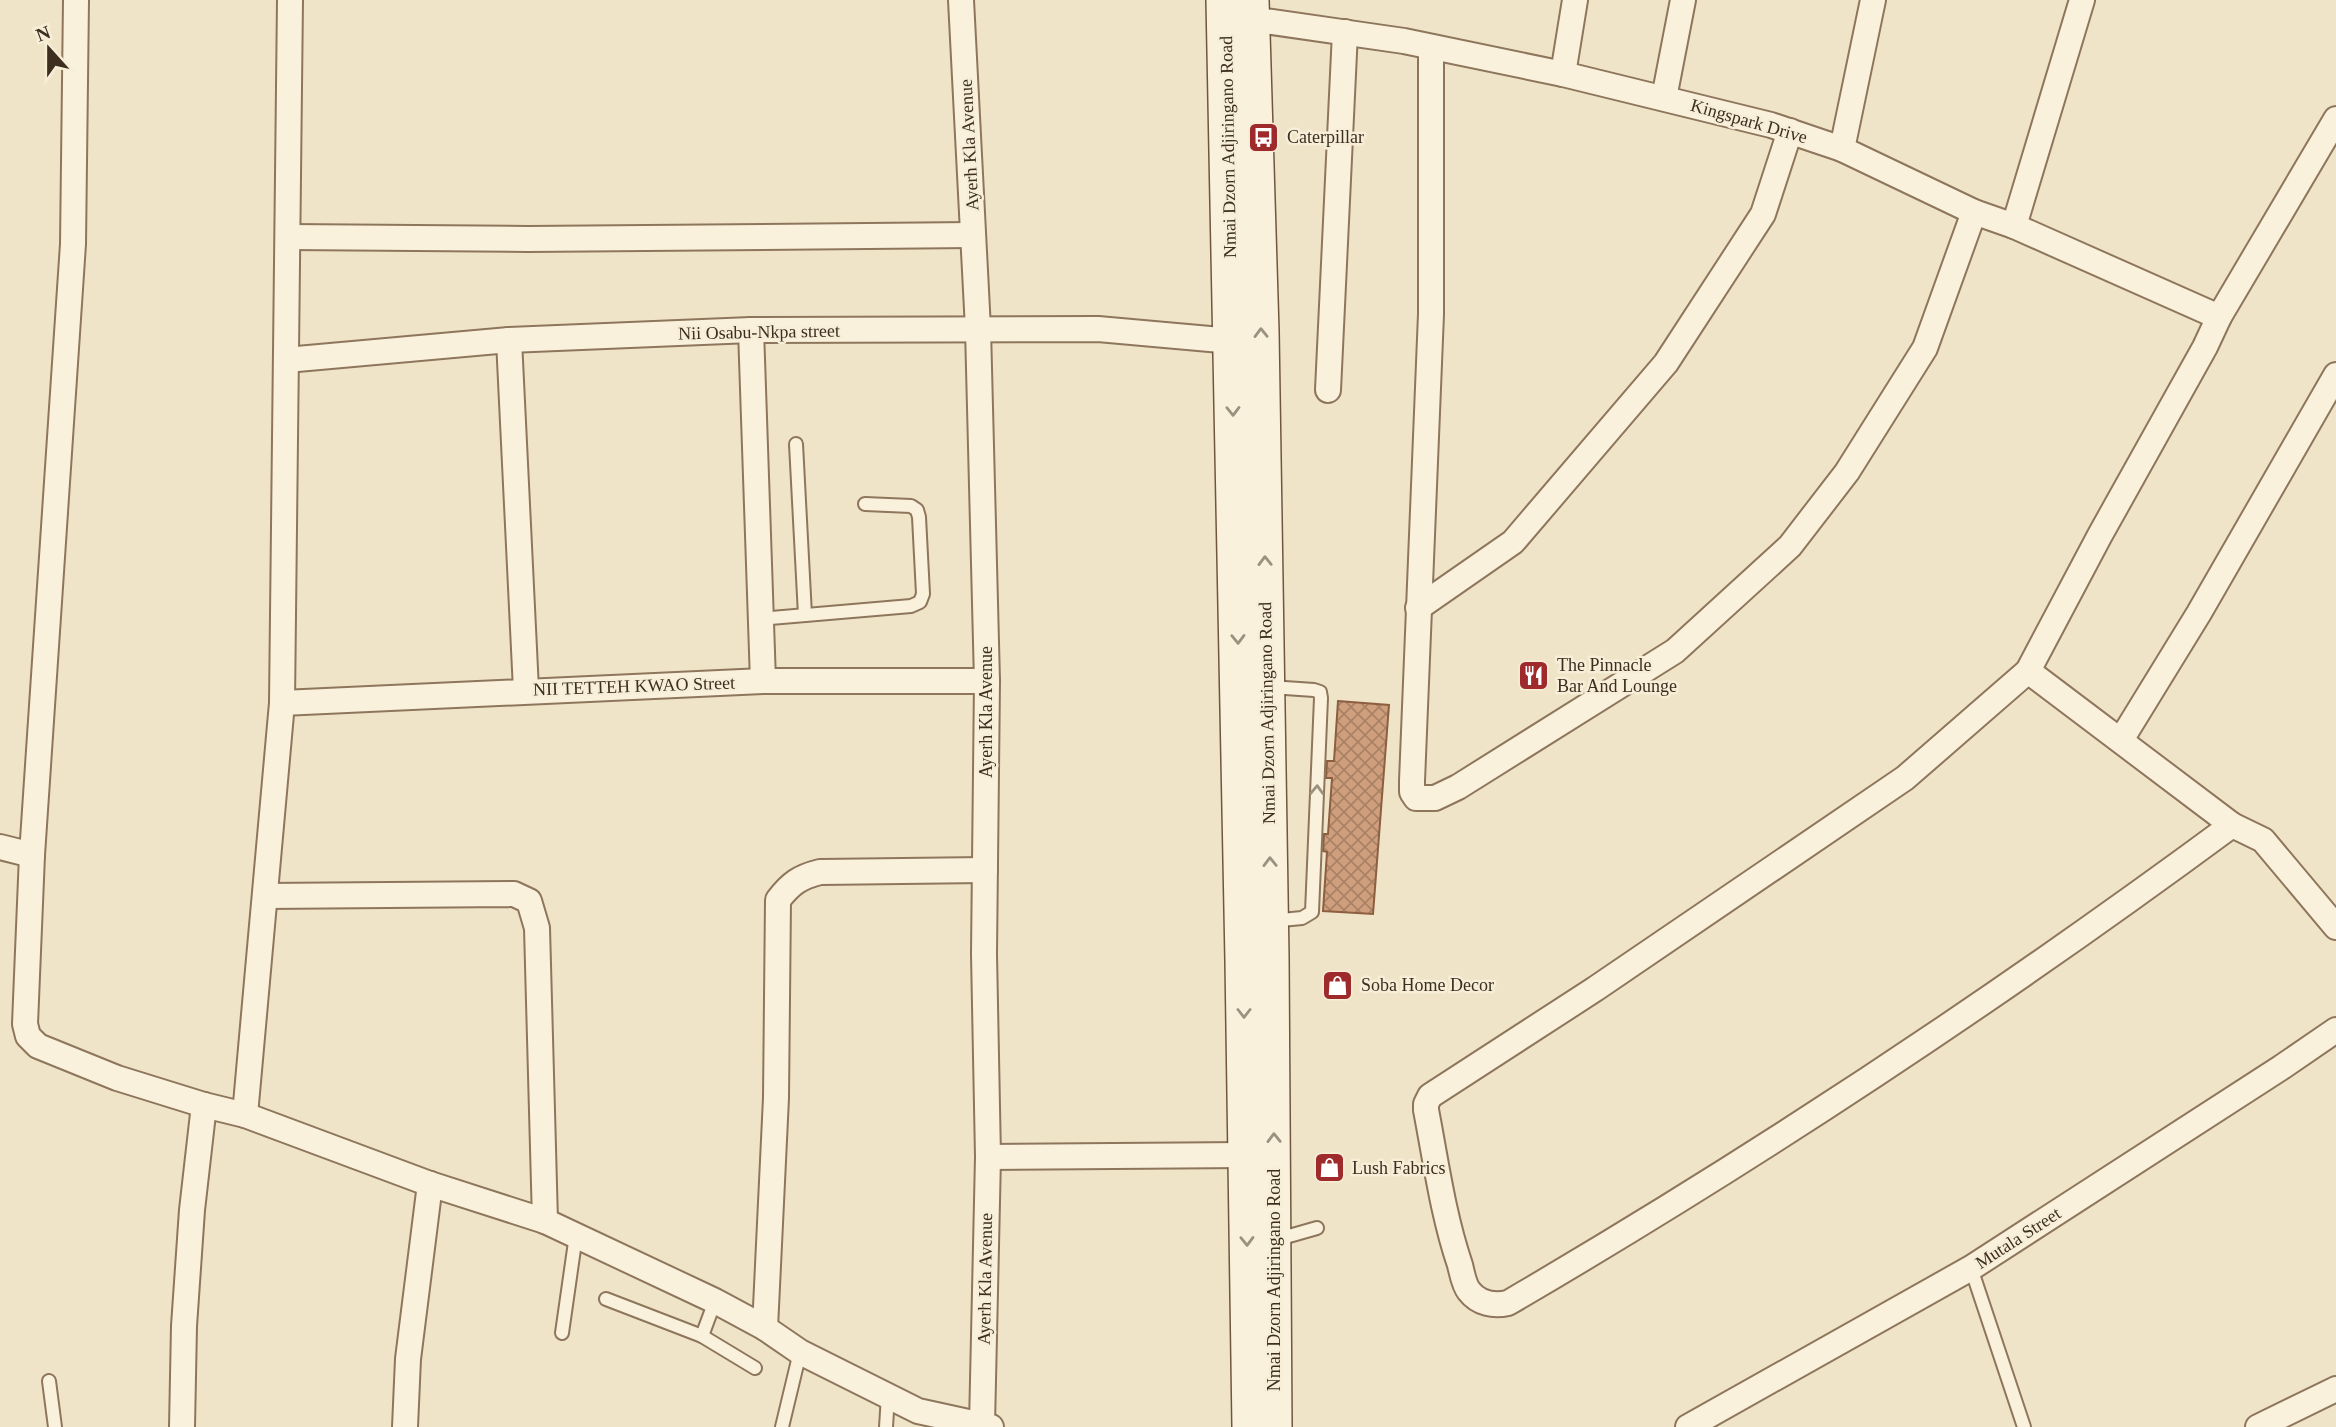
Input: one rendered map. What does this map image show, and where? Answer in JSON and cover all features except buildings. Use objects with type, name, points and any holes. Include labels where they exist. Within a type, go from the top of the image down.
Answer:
[{"type":"main road","name":"Nmai Dzorn Adjiringano Road","points":[[1242,6],[1232,341],[1257,959],[1275,1240],[1274,1427]]},
{"type":"main road","name":"Nmai Dzorn Adjiringano Road","points":[[1242,6],[1261,331],[1270,921],[1257,959],[1245,1155],[1250,1427]]},
{"type":"street","points":[[76,0],[74,244],[32,855],[25,1024],[29,1037],[38,1045],[117,1078],[245,1115],[430,1184],[545,1221],[715,1301],[765,1328],[800,1352],[888,1395],[918,1419],[987,1426]]},
{"type":"street","points":[[245,1115],[282,703],[290,0]]},
{"type":"street","name":"Ayerh Kla Avenue","points":[[961,0],[978,329],[987,681],[984,954],[988,1157],[987,1426]]},
{"type":"street","points":[[1563,74],[1575,0]]},
{"type":"street","points":[[1664,98],[1683,0]]},
{"type":"street","points":[[1842,149],[1873,0]]},
{"type":"street","points":[[2014,226],[2082,0]]},
{"type":"street","name":"Kingspark Drive","points":[[1242,6],[1345,33],[1431,47],[1563,74],[1790,131],[1842,149],[1974,212],[2014,226],[2219,317]]},
{"type":"street","points":[[1328,390],[1345,33]]},
{"type":"street","points":[[1431,47],[1431,314],[1412,792],[1416,798],[1435,798],[1458,788],[1675,651],[1790,546],[1847,472],[1925,348],[1974,212]]},
{"type":"street","points":[[2232,825],[2146,889],[1882,1071],[1622,1236],[1508,1303],[1495,1305],[1480,1301],[1468,1290],[1453,1245],[1441,1194],[1426,1110],[1430,1096],[1595,989],[1905,778],[2028,671],[2219,317],[2336,119]]},
{"type":"street","points":[[1418,608],[1513,542],[1666,363],[1763,214],[1790,131]]},
{"type":"street","points":[[289,237],[528,239],[973,235]]},
{"type":"street","name":"Nii Osabu-Nkpa street","points":[[286,360],[509,340],[751,330],[1098,329],[1232,341]]},
{"type":"street","points":[[751,330],[762,681]]},
{"type":"street","points":[[509,340],[526,690]]},
{"type":"street","points":[[2121,740],[2199,613],[2336,375]]},
{"type":"street","points":[[2028,671],[2232,825],[2263,840],[2336,927]]},
{"type":"street","name":"NII TETTEH KWAO Street","points":[[282,703],[762,681],[987,681]]},
{"type":"street","points":[[0,847],[32,855]]},
{"type":"street","points":[[765,1328],[776,1098],[778,900],[790,885],[803,876],[820,872],[985,870]]},
{"type":"street","points":[[265,896],[514,894],[529,901],[537,929],[545,1221]]},
{"type":"street","name":"Mutala Street","points":[[1688,1427],[1971,1269],[2336,1030]]},
{"type":"street","points":[[182,1427],[184,1326],[192,1210],[204,1105]]},
{"type":"street","points":[[988,1157],[1245,1155]]},
{"type":"street","points":[[405,1427],[408,1359],[430,1184]]},
{"type":"street","points":[[2258,1427],[2336,1389]]},
{"type":"lane","points":[[796,443],[805,615]]},
{"type":"lane","points":[[760,619],[911,606],[920,601],[923,594],[917,510],[911,506],[865,504]]},
{"type":"lane","points":[[1267,687],[1314,690],[1320,692],[1321,698],[1312,912],[1302,918],[1270,921]]},
{"type":"lane","points":[[1275,1240],[1317,1228]]},
{"type":"lane","points":[[562,1333],[576,1234]]},
{"type":"lane","points":[[1971,1269],[2024,1427]]},
{"type":"lane","points":[[606,1299],[702,1336],[755,1368]]},
{"type":"lane","points":[[702,1336],[715,1301]]},
{"type":"lane","points":[[782,1427],[800,1352]]},
{"type":"lane","points":[[49,1381],[55,1427]]},
{"type":"lane","points":[[886,1427],[888,1395]]},
{"type":"place","name":"Caterpillar","points":[[1264,137]]},
{"type":"place","name":"The Pinnacle Bar And Lounge","points":[[1534,675]]},
{"type":"place","name":"Soba Home Decor","points":[[1338,985]]},
{"type":"place","name":"Lush Fabrics","points":[[1329,1168]]}]
